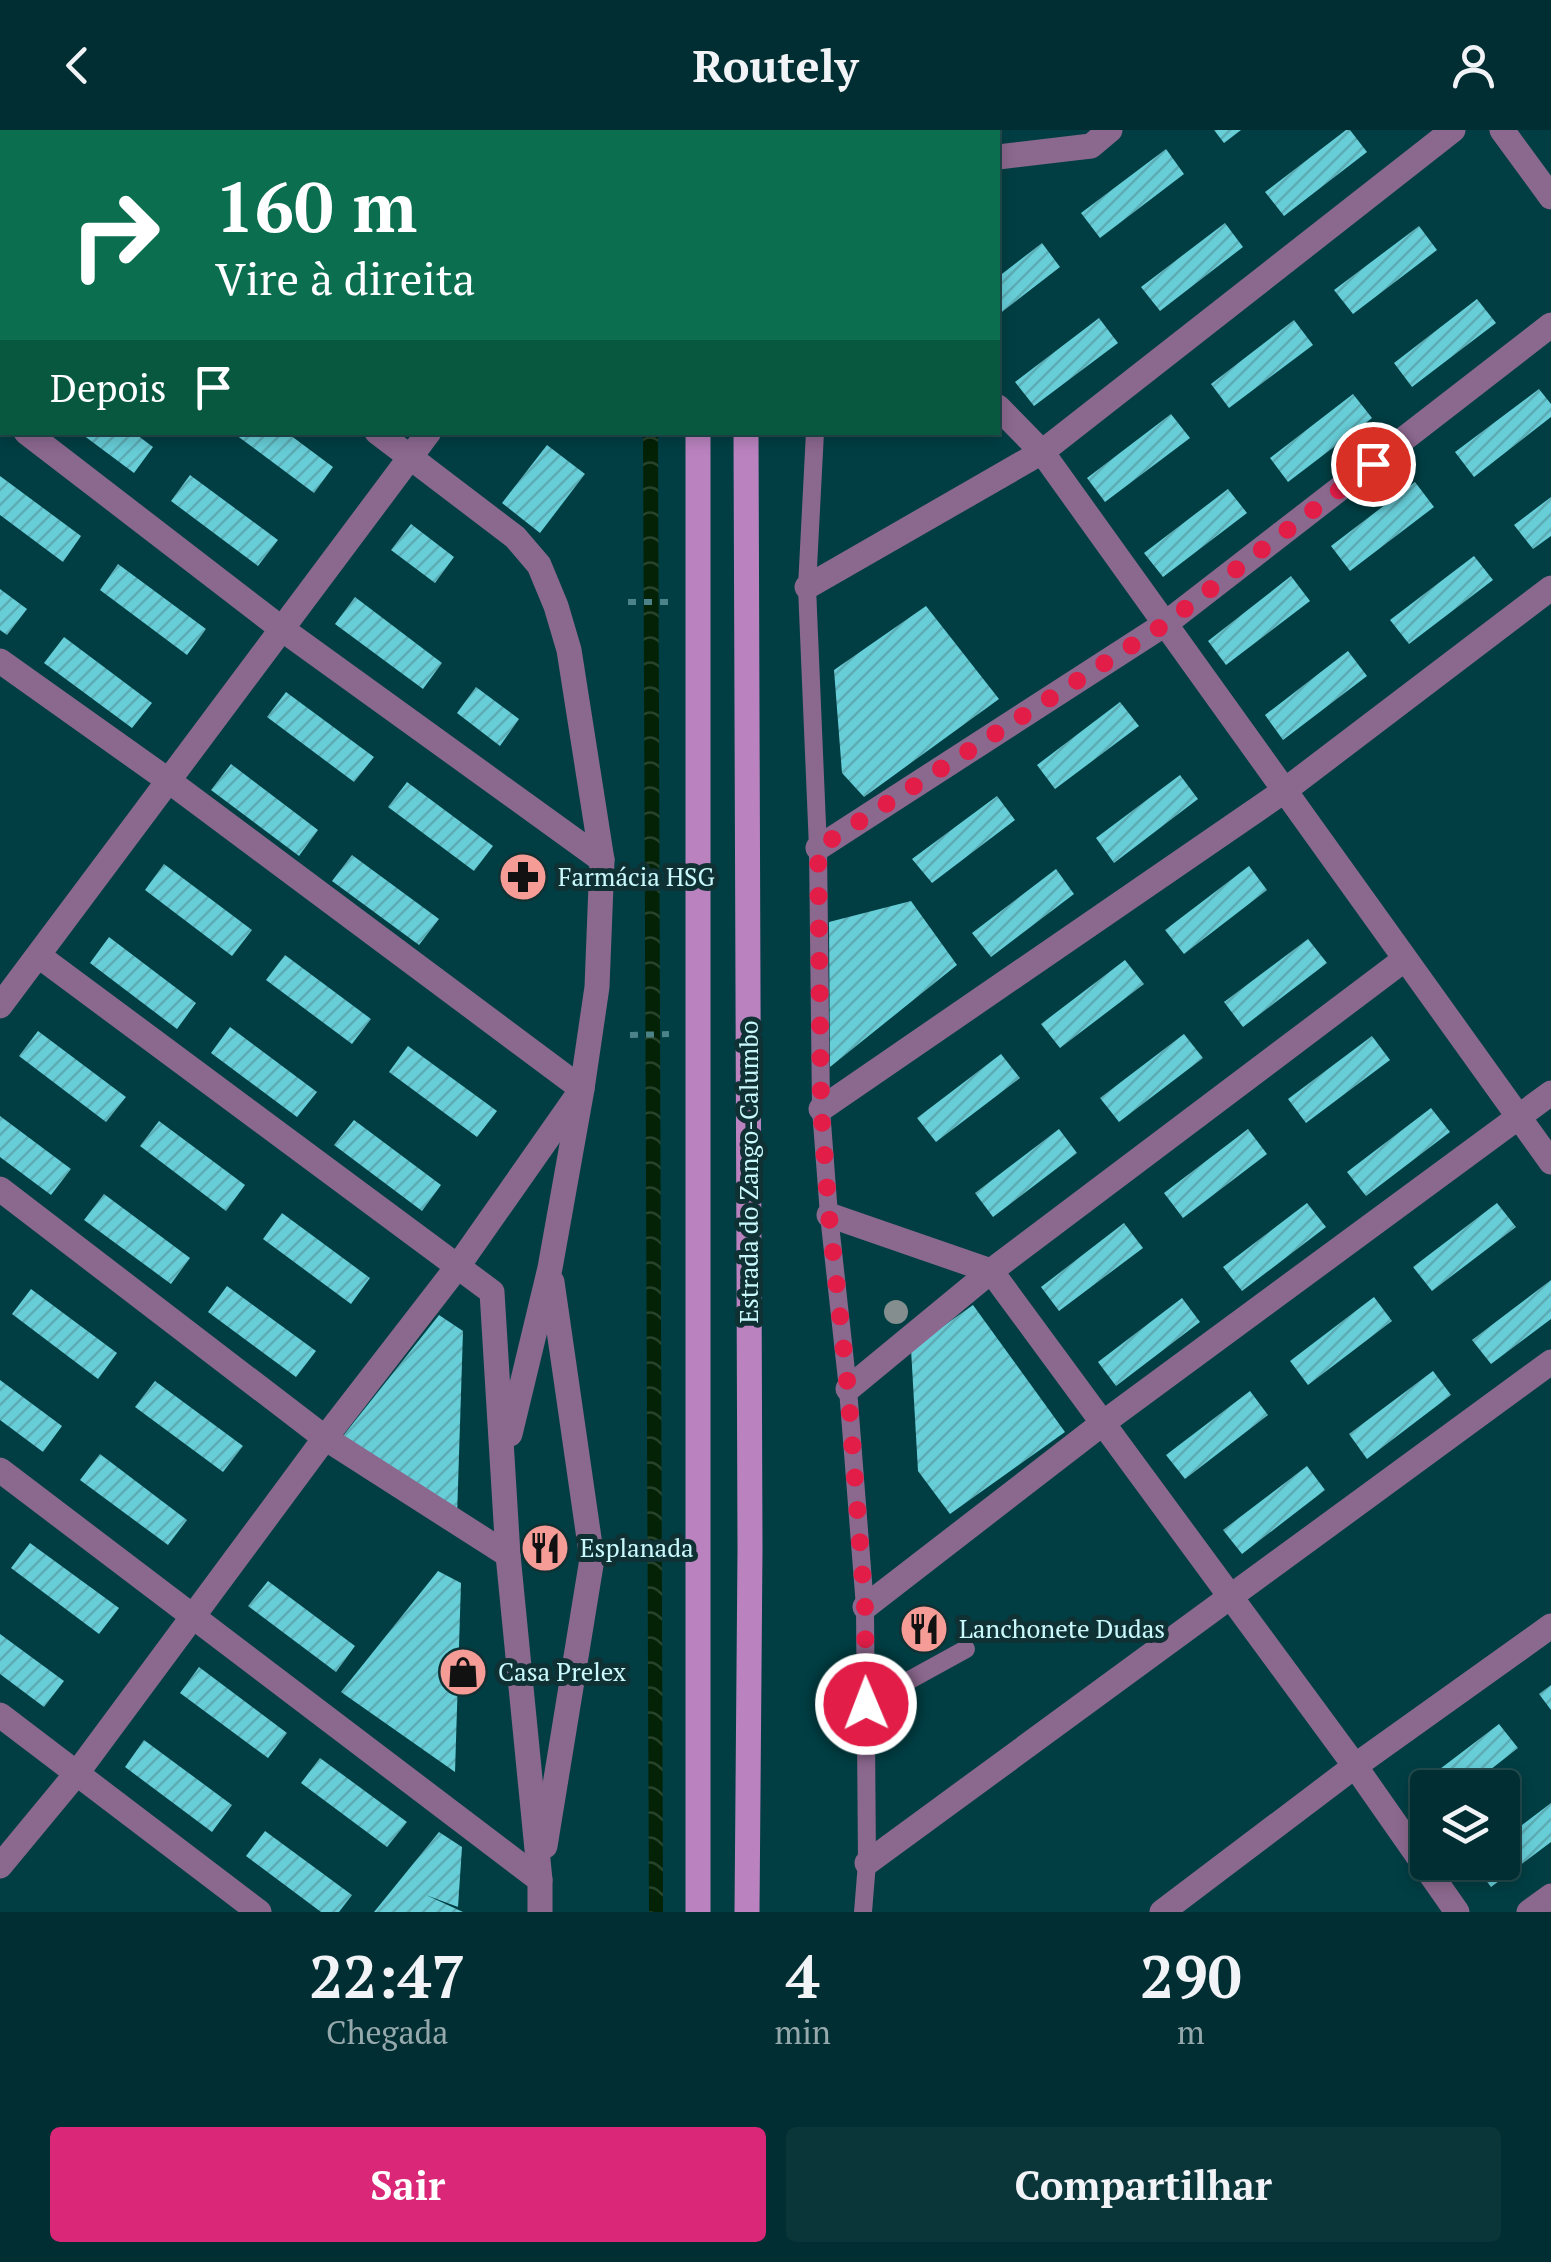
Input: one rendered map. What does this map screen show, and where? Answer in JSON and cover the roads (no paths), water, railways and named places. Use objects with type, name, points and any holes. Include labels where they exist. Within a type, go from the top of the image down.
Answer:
[{"type":"main road","name":"Estrada do Zango-Calumbo","points":[[698,435],[698,1912]]},
{"type":"main road","name":"Estrada do Zango-Calumbo","points":[[746,435],[750,1470],[747,1912]]},
{"type":"street","points":[[1000,157],[1091,146],[1110,130]]},
{"type":"street","points":[[808,587],[1042,452],[1453,130]]},
{"type":"street","points":[[1502,130],[1551,197]]},
{"type":"street","points":[[818,848],[1165,624],[1551,325]]},
{"type":"street","points":[[1000,409],[1042,452],[1551,1162]]},
{"type":"street","points":[[30,435],[282,629],[602,860]]},
{"type":"street","points":[[381,435],[515,537],[538,565],[569,650],[602,860],[597,987],[582,1090],[550,1268],[504,1462]]},
{"type":"street","points":[[0,1006],[427,435]]},
{"type":"street","points":[[821,1109],[1284,791],[1551,588]]},
{"type":"street","points":[[0,662],[169,781],[582,1090]]},
{"type":"street","points":[[39,956],[492,1292],[508,1556],[540,1912]]},
{"type":"street","points":[[848,1389],[992,1271],[1406,959]]},
{"type":"street","points":[[0,1866],[77,1774],[458,1266],[582,1090]]},
{"type":"street","points":[[865,1608],[1102,1423],[1551,1092]]},
{"type":"street","points":[[0,1189],[326,1438],[508,1556]]},
{"type":"street","points":[[829,1215],[992,1271],[1458,1912]]},
{"type":"street","points":[[540,1880],[592,1559],[550,1268]]},
{"type":"street","points":[[867,1864],[1551,1362]]},
{"type":"street","points":[[0,1470],[540,1880]]},
{"type":"street","points":[[1162,1912],[1355,1766],[1551,1626]]},
{"type":"street","points":[[0,1715],[259,1912]]},
{"type":"street","points":[[1528,1912],[1551,1896]]},
{"type":"lane","points":[[815,435],[808,587],[818,848],[821,1109],[865,1608],[867,1864],[863,1912]]},
{"type":"lane","points":[[866,1704],[966,1650]]},
{"type":"water","points":[[643,435],[658,435],[663,1912],[649,1912]]},
{"type":"place","name":"Farmácia HSG","points":[[523,877]]},
{"type":"place","name":"Esplanada","points":[[545,1548]]},
{"type":"place","name":"Lanchonete Dudas","points":[[924,1629]]},
{"type":"place","name":"Casa Prelex","points":[[463,1672]]}]
